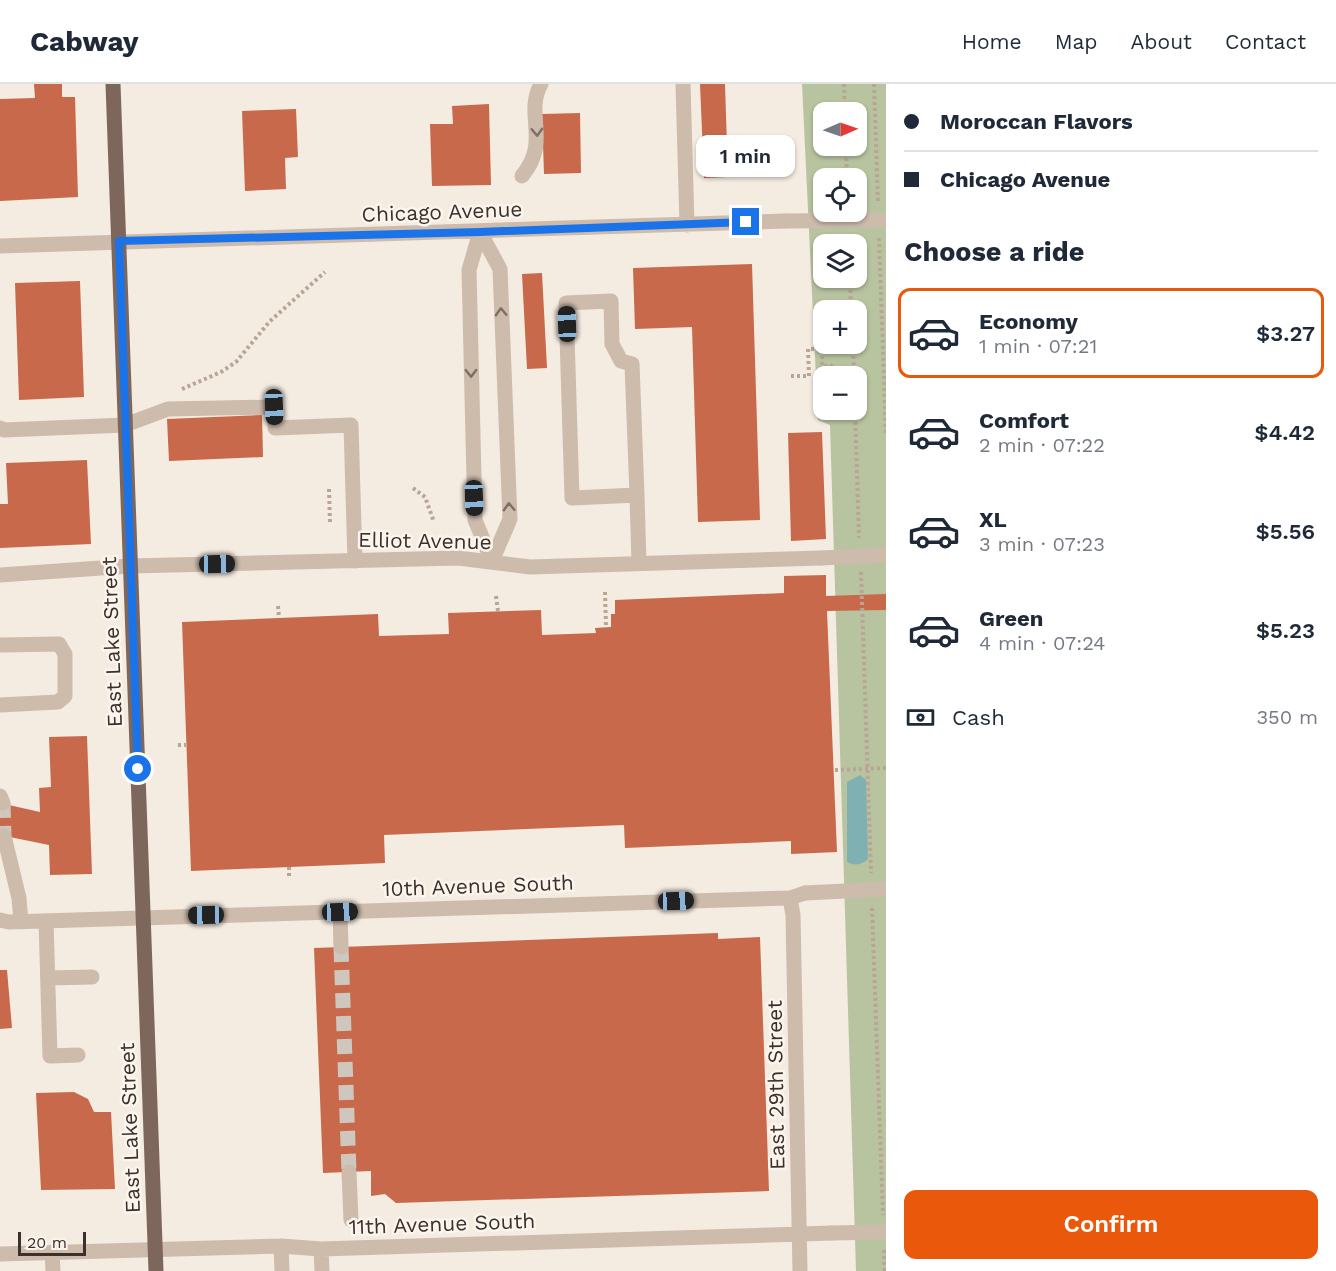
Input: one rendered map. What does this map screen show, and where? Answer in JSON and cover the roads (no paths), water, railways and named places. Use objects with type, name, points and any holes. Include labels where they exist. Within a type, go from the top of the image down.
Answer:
[{"type":"main road","name":"East Lake Street","points":[[113,84],[156,1271]]},
{"type":"street","points":[[522,176],[532,164],[538,148],[536,93],[541,84]]},
{"type":"street","points":[[682,84],[687,225]]},
{"type":"street","name":"Chicago Avenue","points":[[0,246],[687,225],[882,216]]},
{"type":"street","points":[[480,232],[469,270],[475,520],[492,561]]},
{"type":"street","points":[[480,232],[500,269],[510,519],[492,561]]},
{"type":"street","points":[[637,495],[572,498],[566,303],[610,301],[612,344],[621,361],[632,364],[637,495],[639,564]]},
{"type":"street","points":[[0,428],[4,430],[125,425],[168,409],[274,407],[275,428],[351,425],[355,561]]},
{"type":"street","name":"Elliot Avenue","points":[[0,575],[130,566],[458,558],[530,567],[886,555]]},
{"type":"street","points":[[0,645],[59,644],[64,654],[65,696],[58,702],[0,705]]},
{"type":"street","points":[[4,836],[19,898],[21,922]]},
{"type":"street","name":"10th Avenue South","points":[[0,920],[21,922],[340,912],[797,896],[886,889]]},
{"type":"street","name":"East 29th Street","points":[[797,896],[793,915],[800,1271]]},
{"type":"street","points":[[340,912],[341,947]]},
{"type":"street","points":[[46,921],[50,1056],[78,1055]]},
{"type":"street","points":[[48,978],[92,977]]},
{"type":"street","points":[[350,1172],[351,1220]]},
{"type":"street","name":"11th Avenue South","points":[[0,1254],[281,1246],[321,1249],[832,1233],[885,1234]]},
{"type":"street","points":[[281,1246],[282,1271]]},
{"type":"street","points":[[321,1249],[322,1271]]},
{"type":"street","points":[[52,1252],[53,1271]]},
{"type":"water","points":[[860,775],[866,780],[868,859],[861,864],[856,864],[847,862],[847,782]]},
{"type":"tunnel","points":[[3,803],[4,836]]},
{"type":"tunnel","points":[[341,947],[349,1172]]}]
